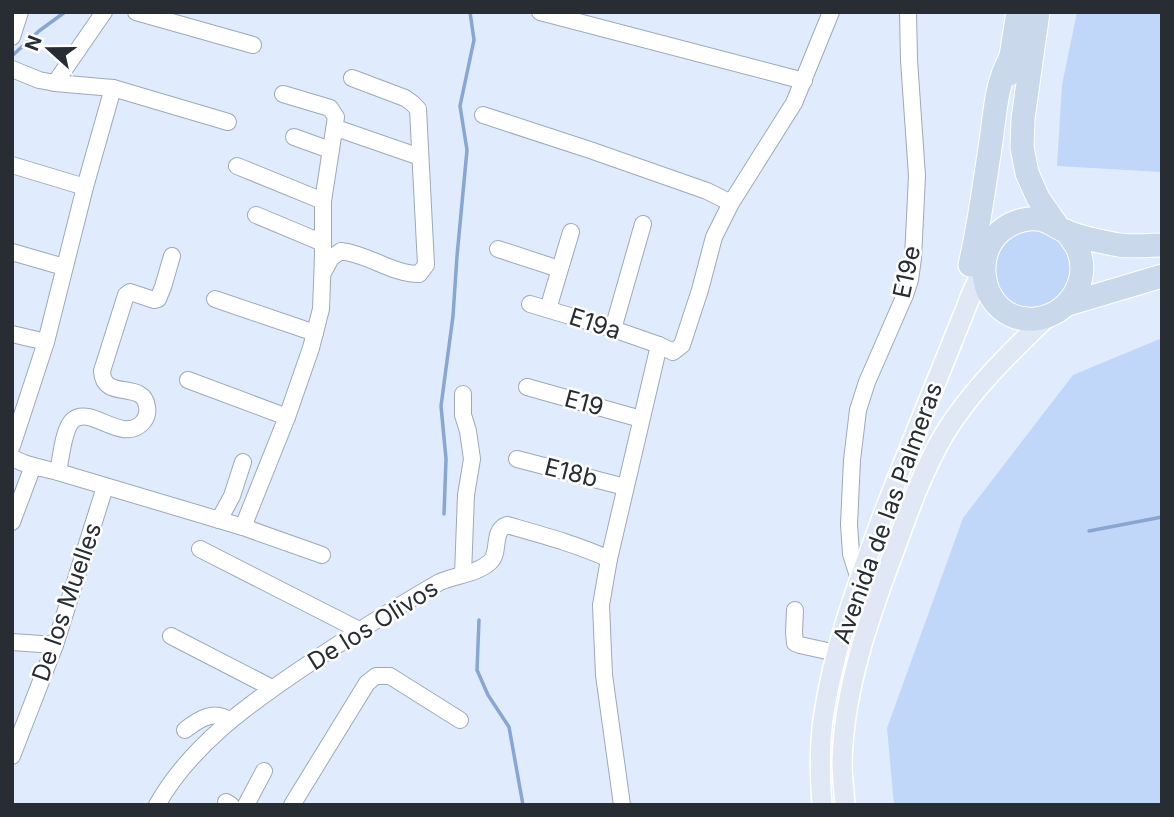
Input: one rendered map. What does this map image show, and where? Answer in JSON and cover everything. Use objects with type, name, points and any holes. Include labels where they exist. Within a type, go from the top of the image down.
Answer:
[{"type":"highway","points":[[989,245],[1010,59],[1018,12]]},
{"type":"highway","points":[[1010,59],[1003,71],[998,97],[969,274],[985,286],[992,299],[1003,310],[1017,317],[1032,319],[1046,317],[1068,304],[1079,287],[1082,267],[1077,247],[1038,198],[1027,173],[1022,148],[1023,119],[1038,12]]},
{"type":"highway","points":[[978,280],[989,245],[998,233],[1011,224],[1026,219],[1041,219],[1061,228],[1122,246],[1162,244]]},
{"type":"highway","points":[[1068,304],[1162,276]]},
{"type":"main road","name":"Avenida de las Palmeras","points":[[822,805],[822,722],[842,630],[876,533],[978,280]]},
{"type":"main road","name":"Avenida de las Palmeras","points":[[845,805],[842,763],[846,713],[855,669],[874,606],[928,463],[967,401],[997,366],[1046,317]]},
{"type":"street","points":[[12,37],[20,12]]},
{"type":"street","points":[[55,83],[104,12]]},
{"type":"street","points":[[136,12],[253,45]]},
{"type":"street","points":[[540,12],[804,81]]},
{"type":"street","points":[[622,805],[604,675],[601,624],[603,592],[659,345],[673,352],[682,345],[714,237],[731,203],[794,103],[831,12]]},
{"type":"street","name":"E19e","points":[[859,579],[851,554],[849,524],[858,410],[867,382],[905,295],[913,258],[917,176],[908,12]]},
{"type":"street","points":[[12,69],[39,80],[113,88],[228,122]]},
{"type":"street","points":[[322,273],[331,258],[341,251],[408,274],[419,274],[426,265],[418,109],[412,103],[352,79]]},
{"type":"street","points":[[12,446],[16,425],[46,342],[113,88]]},
{"type":"street","points":[[243,527],[287,417],[311,348],[321,309],[323,201],[336,121],[333,111],[327,107],[283,94]]},
{"type":"street","points":[[482,115],[707,191],[731,203]]},
{"type":"street","points":[[342,130],[420,157]]},
{"type":"street","points":[[294,137],[330,150]]},
{"type":"street","points":[[12,165],[85,187]]},
{"type":"street","points":[[237,166],[323,201]]},
{"type":"street","points":[[256,215],[323,243]]},
{"type":"street","points":[[613,329],[643,224]]},
{"type":"street","points":[[548,309],[570,232]]},
{"type":"street","points":[[498,249],[559,269]]},
{"type":"street","points":[[12,252],[64,267]]},
{"type":"street","points":[[58,472],[65,437],[70,423],[74,420],[85,417],[129,430],[137,427],[146,417],[148,406],[144,398],[136,392],[107,385],[103,380],[103,368],[126,295],[130,292],[158,299],[172,256]]},
{"type":"street","points":[[215,299],[315,333]]},
{"type":"street","name":"E19a","points":[[530,304],[659,345]]},
{"type":"street","points":[[12,334],[46,342]]},
{"type":"street","points":[[187,380],[287,417]]},
{"type":"street","name":"E19","points":[[527,387],[641,419]]},
{"type":"street","points":[[463,394],[463,415],[472,459],[466,495],[463,574]]},
{"type":"street","points":[[12,457],[33,466],[243,527],[322,555]]},
{"type":"street","name":"E18b","points":[[517,459],[625,487]]},
{"type":"street","points":[[219,520],[232,496],[243,462]]},
{"type":"street","points":[[12,522],[33,466]]},
{"type":"street","name":"De los Muelles","points":[[12,756],[55,645],[105,486]]},
{"type":"street","points":[[849,524],[861,531],[876,533]]},
{"type":"street","name":"De los Olivos","points":[[157,805],[209,739],[230,720],[272,688],[359,630],[439,582],[478,569],[489,562],[493,557],[501,527],[507,525],[555,538],[609,559]]},
{"type":"street","points":[[200,549],[359,630]]},
{"type":"street","points":[[795,610],[795,643],[836,653]]},
{"type":"street","points":[[171,636],[272,688]]},
{"type":"street","points":[[12,642],[55,645]]},
{"type":"street","points":[[292,805],[367,683],[376,676],[390,676],[460,720]]},
{"type":"street","points":[[185,730],[198,720],[211,715],[222,715],[230,720]]},
{"type":"street","points":[[246,805],[264,771]]},
{"type":"shaded area","points":[[1077,12],[1162,12],[1162,172],[1057,166],[1062,85]]},
{"type":"shaded area","points":[[1030,229],[1044,229],[1069,242],[1074,294],[1024,312],[1002,295],[996,282],[995,268],[1006,243]]},
{"type":"shaded area","points":[[1162,338],[1162,805],[894,805],[887,728],[963,518],[1073,375]]},
{"type":"waterway","points":[[13,55],[65,12]]},
{"type":"waterway","points":[[444,514],[446,459],[441,406],[453,316],[467,150],[460,106],[474,40],[470,12]]},
{"type":"waterway","points":[[1089,531],[1162,517]]},
{"type":"waterway","points":[[479,620],[477,670],[488,695],[509,727],[523,805]]}]
